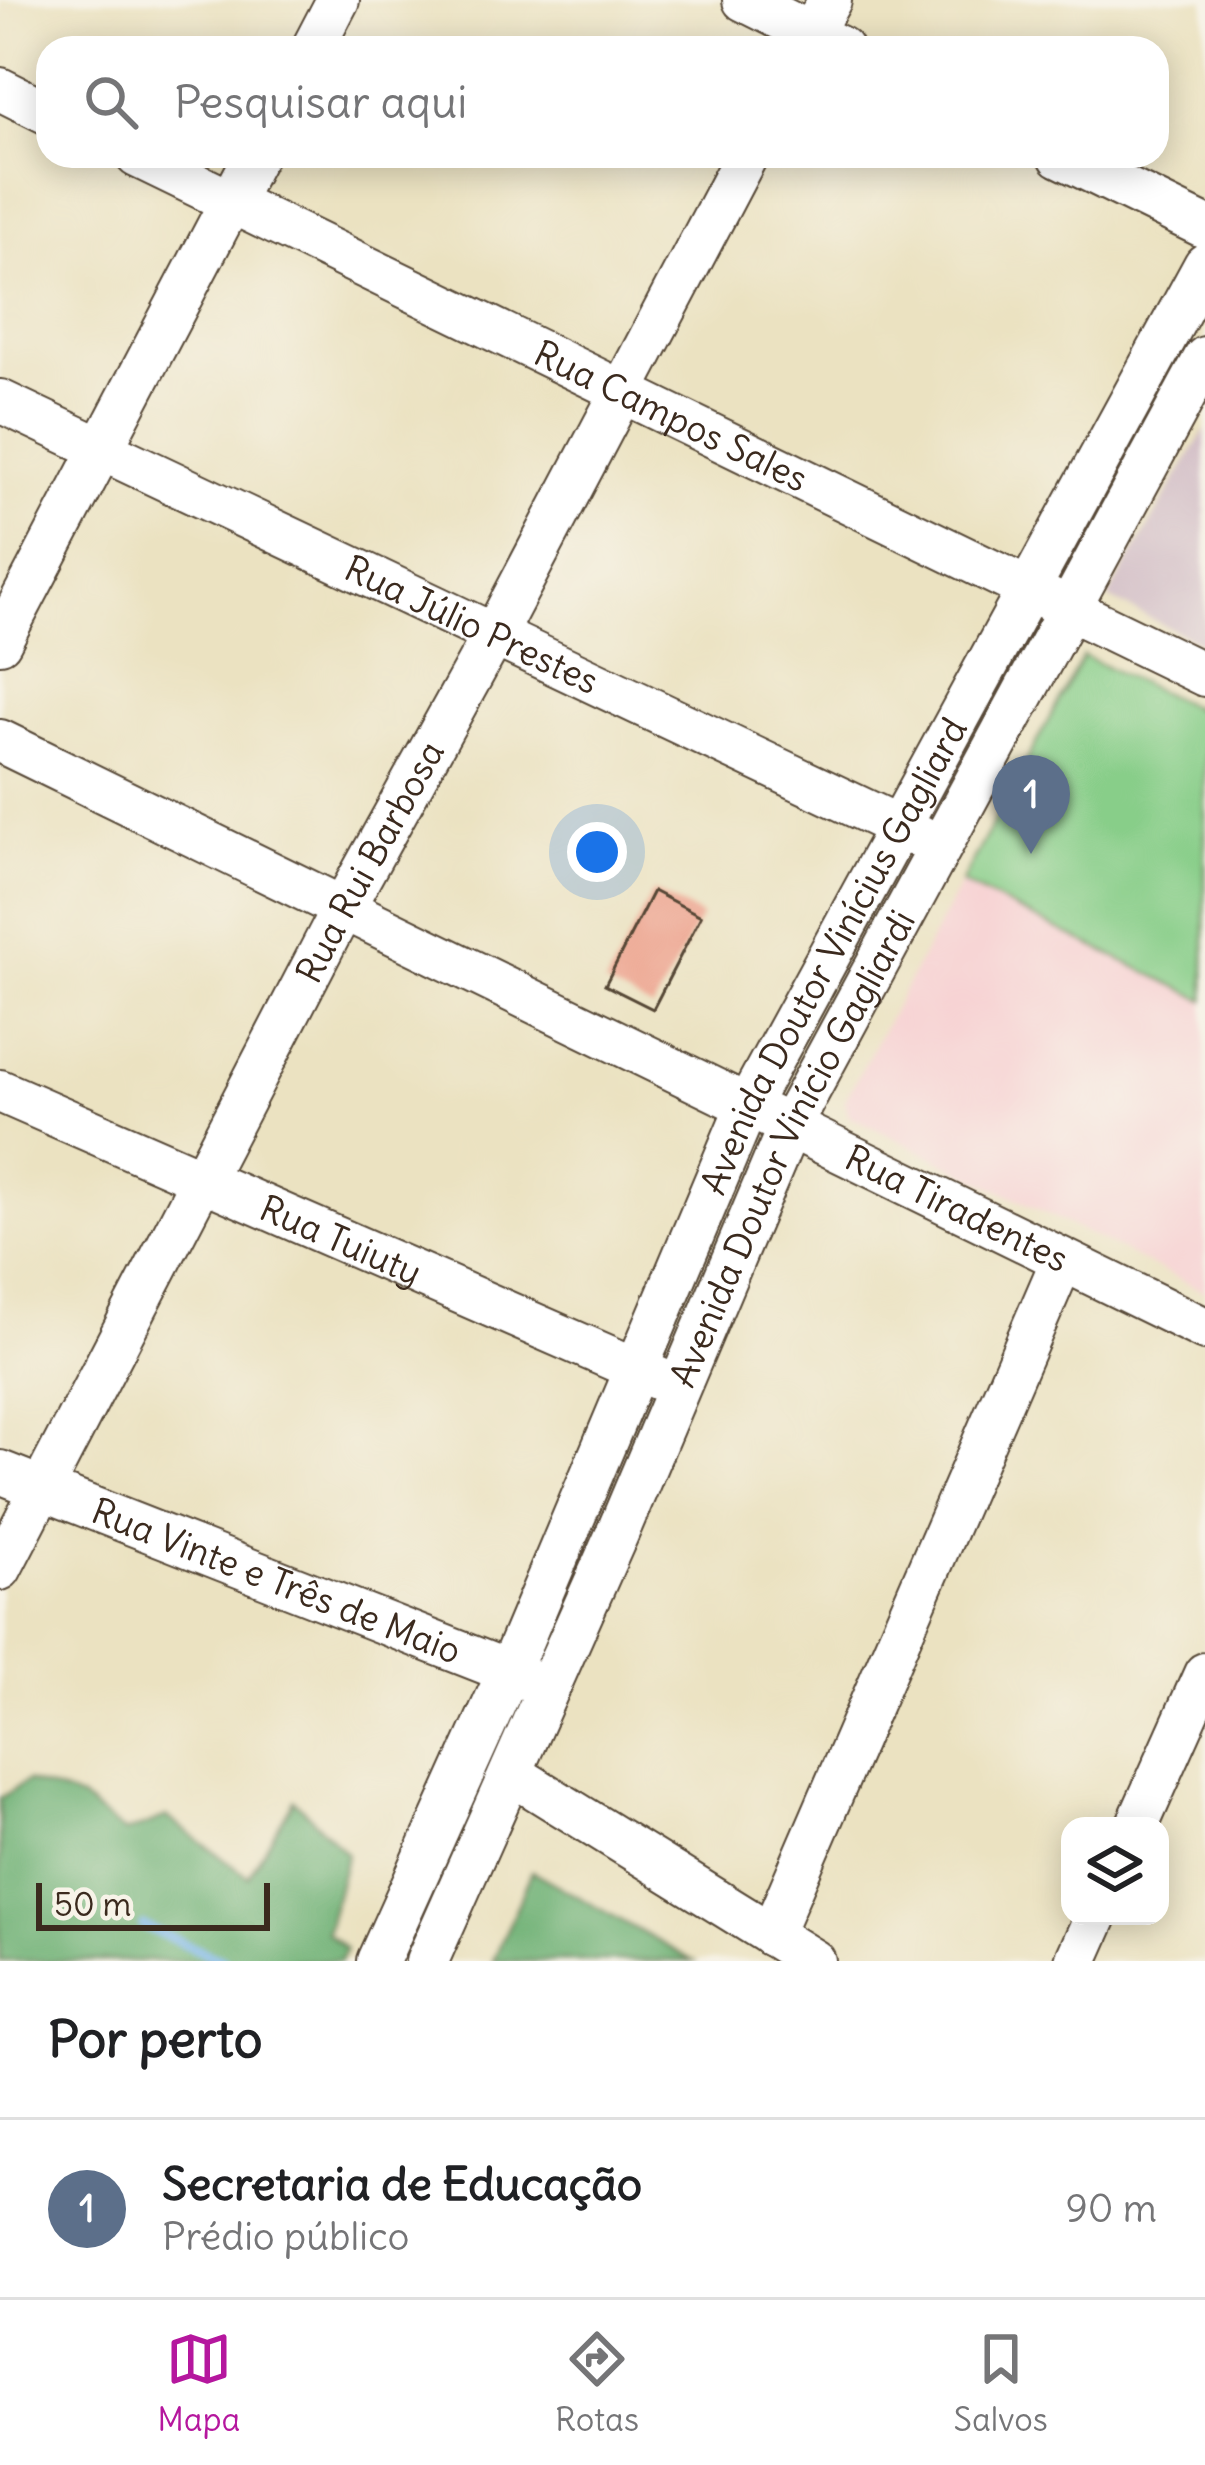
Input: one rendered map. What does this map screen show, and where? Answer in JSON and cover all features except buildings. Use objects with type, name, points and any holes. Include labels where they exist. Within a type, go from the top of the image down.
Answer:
[{"type":"street","points":[[319,36],[338,0]]},
{"type":"street","points":[[744,0],[821,32]]},
{"type":"street","points":[[0,89],[36,107]]},
{"type":"street","name":"Rua Campos Sales","points":[[162,168],[1205,676]]},
{"type":"street","points":[[0,642],[249,168]]},
{"type":"street","name":"Rua Rui Barbosa","points":[[0,1569],[343,908],[495,633],[740,168]]},
{"type":"street","points":[[1085,168],[1205,227]]},
{"type":"street","name":"Avenida Doutor Vinícius Gagliard","points":[[509,1671],[748,1104],[1205,265]]},
{"type":"street","name":"Avenida Doutor Vinício Gagliardi","points":[[427,1961],[550,1688],[789,1126],[1205,358]]},
{"type":"street","name":"Rua Júlio Prestes","points":[[0,401],[942,847]]},
{"type":"street","name":"Rua Tiradentes","points":[[0,741],[1205,1329]]},
{"type":"street","name":"Rua Tuiuty","points":[[0,1091],[679,1388]]},
{"type":"street","points":[[771,1935],[1062,1261]]},
{"type":"street","name":"Rua Vinte e Três de Maio","points":[[0,1472],[550,1688]]},
{"type":"street","points":[[378,1961],[509,1671]]},
{"type":"street","points":[[1141,1817],[1205,1674]]},
{"type":"street","points":[[512,1774],[814,1961]]},
{"type":"street","points":[[1076,1961],[1092,1925]]},
{"type":"shaded area","points":[[1205,429],[1205,645],[1108,598]]},
{"type":"shaded area","points":[[961,883],[1205,1000],[1205,1292],[848,1115],[844,1102]]},
{"type":"green space","points":[[1083,656],[1205,713],[1205,1000],[961,883]]},
{"type":"green space","points":[[27,1781],[81,1799],[125,1833],[167,1817],[248,1877],[294,1800],[347,1854],[326,1933],[346,1949],[340,1961],[0,1961],[0,1798]]},
{"type":"green space","points":[[532,1871],[693,1961],[493,1961]]},
{"type":"waterway","points":[[143,1926],[224,1961]]},
{"type":"place","name":"Secretaria de Educação","points":[[1031,854]]}]
